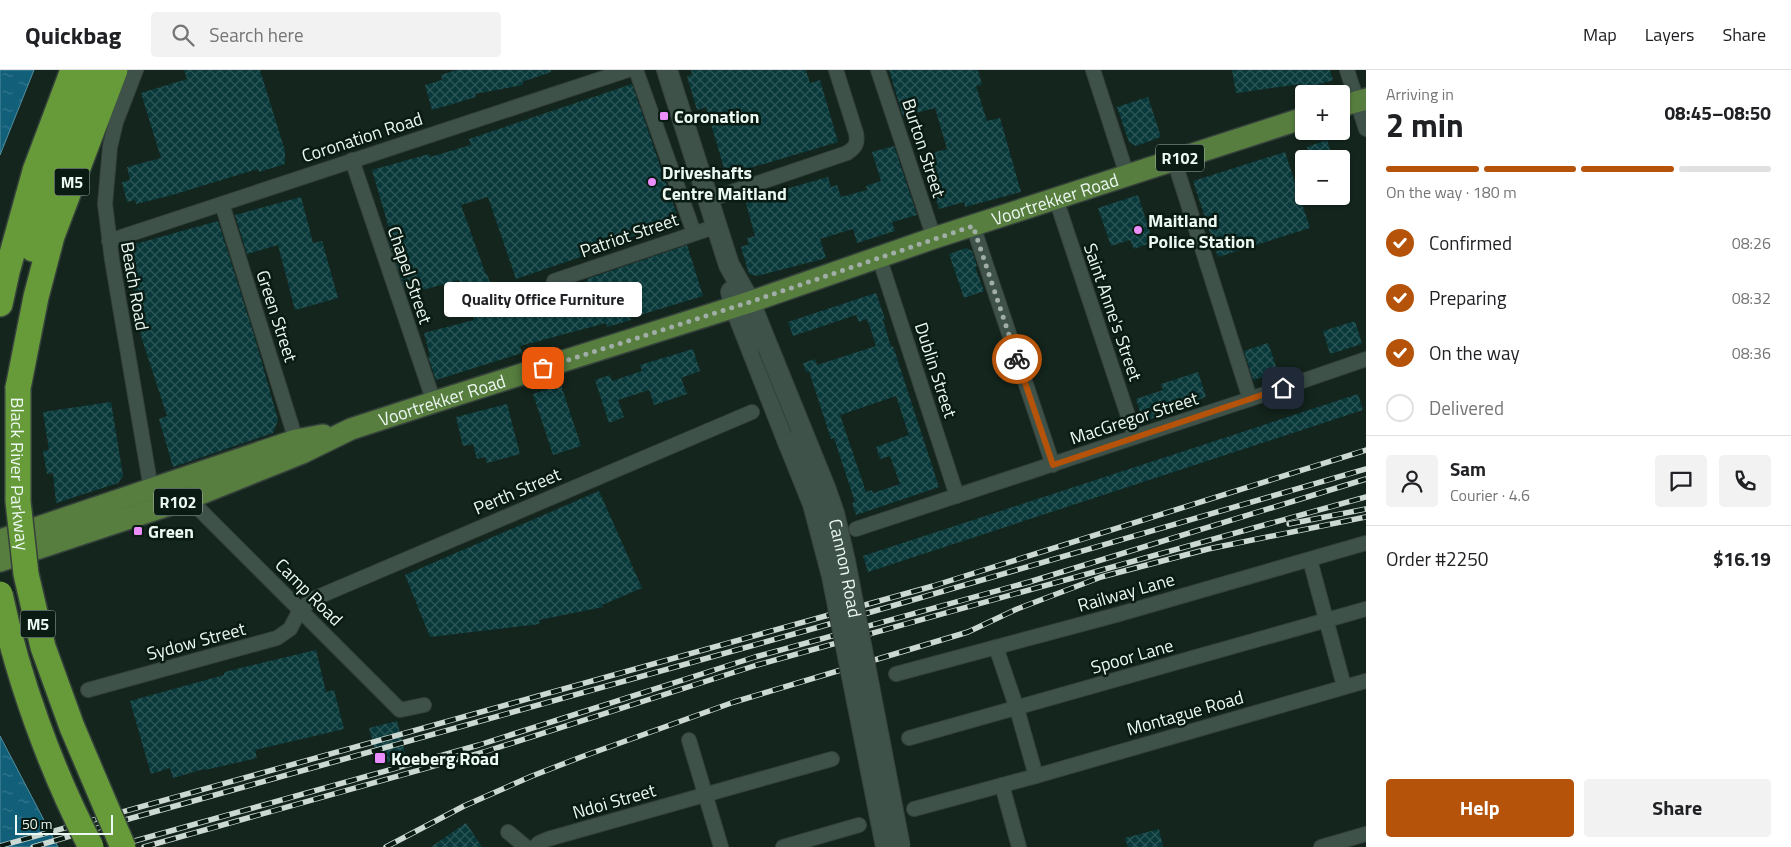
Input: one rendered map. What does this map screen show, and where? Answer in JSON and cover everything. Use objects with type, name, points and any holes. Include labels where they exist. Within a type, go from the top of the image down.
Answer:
[{"type":"highway","name":"M5","points":[[16,296],[35,171],[73,70]]},
{"type":"highway","points":[[16,296],[66,138],[92,70]]},
{"type":"highway","name":"M5","points":[[16,296],[52,236],[115,70]]},
{"type":"highway","name":"Black River Parkway","points":[[16,296],[18,501],[26,574],[43,647],[72,727],[123,847]]},
{"type":"highway","name":"M5","points":[[0,594],[7,628],[39,727],[73,813],[92,847]]},
{"type":"highway","points":[[92,776],[134,847]]},
{"type":"main road","points":[[667,70],[742,305]]},
{"type":"main road","name":"Voortrekker Road","points":[[0,540],[296,440],[351,429],[742,305],[934,238],[1295,121]]},
{"type":"main road","name":"Cannon Road","points":[[742,305],[760,350],[813,504],[832,576],[886,847]]},
{"type":"main road","name":"Cannon Road","points":[[760,350],[826,490],[834,513],[900,847]]},
{"type":"main road","name":"Voortrekker Road","points":[[0,561],[190,498],[302,453],[351,429]]},
{"type":"street","name":"Beach Road","points":[[136,70],[116,122],[110,147],[105,204],[108,241],[151,489],[160,508]]},
{"type":"street","name":"Coronation Road","points":[[108,241],[628,70]]},
{"type":"street","points":[[636,70],[694,233]]},
{"type":"street","points":[[708,200],[847,153],[855,148],[858,141],[836,70]]},
{"type":"street","name":"Burton Street","points":[[878,70],[934,238]]},
{"type":"street","points":[[1093,70],[1127,175]]},
{"type":"street","points":[[1347,70],[1355,102],[1366,129]]},
{"type":"street","name":"Chapel Street","points":[[352,160],[434,402]]},
{"type":"street","points":[[1174,160],[1250,399]]},
{"type":"street","name":"Saint Anne's Street","points":[[1056,199],[1135,437]]},
{"type":"street","name":"Green Street","points":[[222,204],[296,440]]},
{"type":"street","name":"Patriot Street","points":[[554,281],[717,226]]},
{"type":"street","points":[[973,226],[1053,465]]},
{"type":"street","name":"Dublin Street","points":[[879,257],[957,496]]},
{"type":"street","name":"MacGregor Street","points":[[856,530],[1366,359]]},
{"type":"street","name":"Perth Street","points":[[300,610],[312,599],[752,412]]},
{"type":"street","name":"Camp Road","points":[[178,479],[200,510],[400,710],[424,705]]},
{"type":"street","name":"Railway Lane","points":[[896,674],[1366,543]]},
{"type":"street","points":[[1310,560],[1344,686]]},
{"type":"street","name":"Spoor Lane","points":[[908,738],[1017,709],[1366,609]]},
{"type":"street","name":"Sydow Street","points":[[88,690],[278,638],[290,629],[300,610]]},
{"type":"street","points":[[996,647],[1017,709],[1036,776]]},
{"type":"street","name":"Montague Road","points":[[914,809],[1366,681]]},
{"type":"street","points":[[689,740],[721,847]]},
{"type":"street","name":"Ndoi Street","points":[[534,847],[548,839],[832,759]]},
{"type":"street","points":[[1002,785],[1020,847]]},
{"type":"street","points":[[782,847],[859,825]]},
{"type":"street","points":[[508,832],[526,847]]},
{"type":"street","points":[[1321,847],[1366,834]]},
{"type":"water","points":[[0,70],[34,70],[0,155]]},
{"type":"water","points":[[0,736],[58,847],[0,847]]},
{"type":"building","points":[[184,70],[260,70],[285,151],[285,164],[259,172],[258,169],[136,204],[135,200],[127,202],[122,182],[130,180],[127,167],[161,158],[141,93],[187,79]]},
{"type":"building","points":[[456,70],[551,70],[551,72],[522,82],[523,85],[475,94],[476,97],[432,110],[425,85],[442,80],[441,75]]},
{"type":"building","points":[[691,70],[806,70],[810,83],[820,80],[838,142],[726,175],[706,107],[697,110],[687,76],[692,75]]},
{"type":"building","points":[[889,70],[978,70],[982,85],[976,86],[987,121],[1000,118],[1021,192],[965,207],[964,202],[939,209],[924,155],[947,149],[935,108],[903,116]]},
{"type":"building","points":[[1232,70],[1330,70],[1333,80],[1318,85],[1300,84],[1236,93]]},
{"type":"building","points":[[632,84],[679,221],[600,247],[601,250],[516,279],[488,197],[461,205],[498,306],[587,281],[587,279],[687,245],[703,296],[607,327],[606,323],[520,346],[522,353],[436,380],[428,357],[430,356],[424,333],[474,320],[459,280],[408,294],[406,287],[404,288],[387,236],[391,235],[372,170],[429,154],[430,157],[471,145],[469,139]]},
{"type":"building","points":[[1148,97],[1161,137],[1136,146],[1129,142],[1117,107]]},
{"type":"building","points":[[1327,140],[1330,150],[1308,150],[1307,147]]},
{"type":"building","points":[[894,146],[917,215],[892,222],[895,231],[857,243],[853,229],[820,239],[826,258],[757,276],[749,274],[741,247],[749,244],[747,238],[755,236],[746,203],[776,195],[775,192],[828,177],[831,187],[837,185],[841,197],[867,190],[866,186],[881,181],[872,152]]},
{"type":"building","points":[[1285,152],[1295,182],[1295,205],[1302,205],[1310,228],[1218,257],[1193,181]]},
{"type":"building","name":"Maitland Police Station","points":[[1138,195],[1153,242],[1134,249],[1130,240],[1111,246],[1098,208]]},
{"type":"building","points":[[301,197],[313,243],[322,241],[338,298],[295,310],[278,245],[247,254],[235,215]]},
{"type":"building","points":[[218,221],[254,335],[278,420],[273,433],[173,467],[159,419],[167,416],[141,336],[128,246]]},
{"type":"building","points":[[966,248],[972,251],[977,266],[975,267],[984,291],[964,298],[949,254]]},
{"type":"building","points":[[876,293],[885,319],[883,320],[891,347],[893,346],[939,487],[856,515],[852,503],[855,502],[834,438],[831,439],[809,371],[806,372],[803,363],[815,359],[817,365],[876,346],[869,324],[866,319],[859,322],[856,315],[793,336],[788,322]],"holes":[[[896,396],[909,435],[876,447],[880,459],[890,456],[900,484],[873,493],[872,490],[866,492],[840,415]]]},
{"type":"building","points":[[1355,321],[1362,344],[1330,354],[1323,331]]},
{"type":"building","points":[[1268,343],[1278,372],[1253,380],[1244,351]]},
{"type":"building","points":[[693,349],[700,371],[681,378],[687,394],[654,405],[649,390],[618,400],[624,417],[609,423],[595,380],[610,375],[612,381],[642,371],[640,365]]},
{"type":"building","points":[[1198,372],[1206,397],[1162,412],[1163,415],[1143,421],[1136,399],[1163,390],[1161,384]]},
{"type":"building","points":[[561,385],[581,446],[553,455],[533,394]]},
{"type":"building","points":[[1358,394],[1363,410],[868,572],[863,556]]},
{"type":"building","points":[[111,402],[123,476],[118,483],[56,503],[53,473],[47,474],[43,451],[49,450],[43,412]]},
{"type":"building","points":[[507,404],[520,454],[487,463],[485,457],[477,459],[473,444],[463,446],[456,417]]},
{"type":"building","points":[[599,491],[642,588],[602,605],[603,607],[539,620],[540,624],[430,637],[405,575]]},
{"type":"building","points":[[316,650],[326,692],[334,690],[344,729],[255,750],[257,758],[204,769],[173,778],[170,768],[151,774],[130,701],[224,675],[224,672]]},
{"type":"building","points":[[397,721],[406,757],[379,764],[369,728]]},
{"type":"building","points":[[466,823],[482,847],[431,847]]},
{"type":"building","points":[[1159,829],[1163,847],[1128,847],[1125,838]]},
{"type":"railway","points":[[0,846],[933,586],[1366,450]]},
{"type":"railway","points":[[33,847],[819,627],[1366,469]]},
{"type":"railway","points":[[113,847],[479,745],[755,657],[1029,582],[1366,479]]},
{"type":"railway","points":[[144,847],[484,752],[757,665],[1366,497]]},
{"type":"railway","points":[[1289,524],[1366,509]]},
{"type":"railway","points":[[386,847],[464,806],[581,757],[734,702],[968,632],[1017,609],[1101,577],[1208,549],[1366,517]]},
{"type":"way so far","points":[[543,368],[750,302],[973,226],[1017,359]]},
{"type":"place","name":"Coronation","points":[[664,116]]},
{"type":"place","name":"Driveshafts Centre Maitland","points":[[652,182]]},
{"type":"place","name":"Maitland Police Station","points":[[1138,230]]},
{"type":"place","name":"Quality Office Furniture","points":[[543,368]]},
{"type":"place","name":"Green","points":[[138,531]]},
{"type":"place","name":"Koeberg Road","points":[[380,758]]},
{"type":"route","points":[[1017,359],[1053,465],[1283,388]]}]
